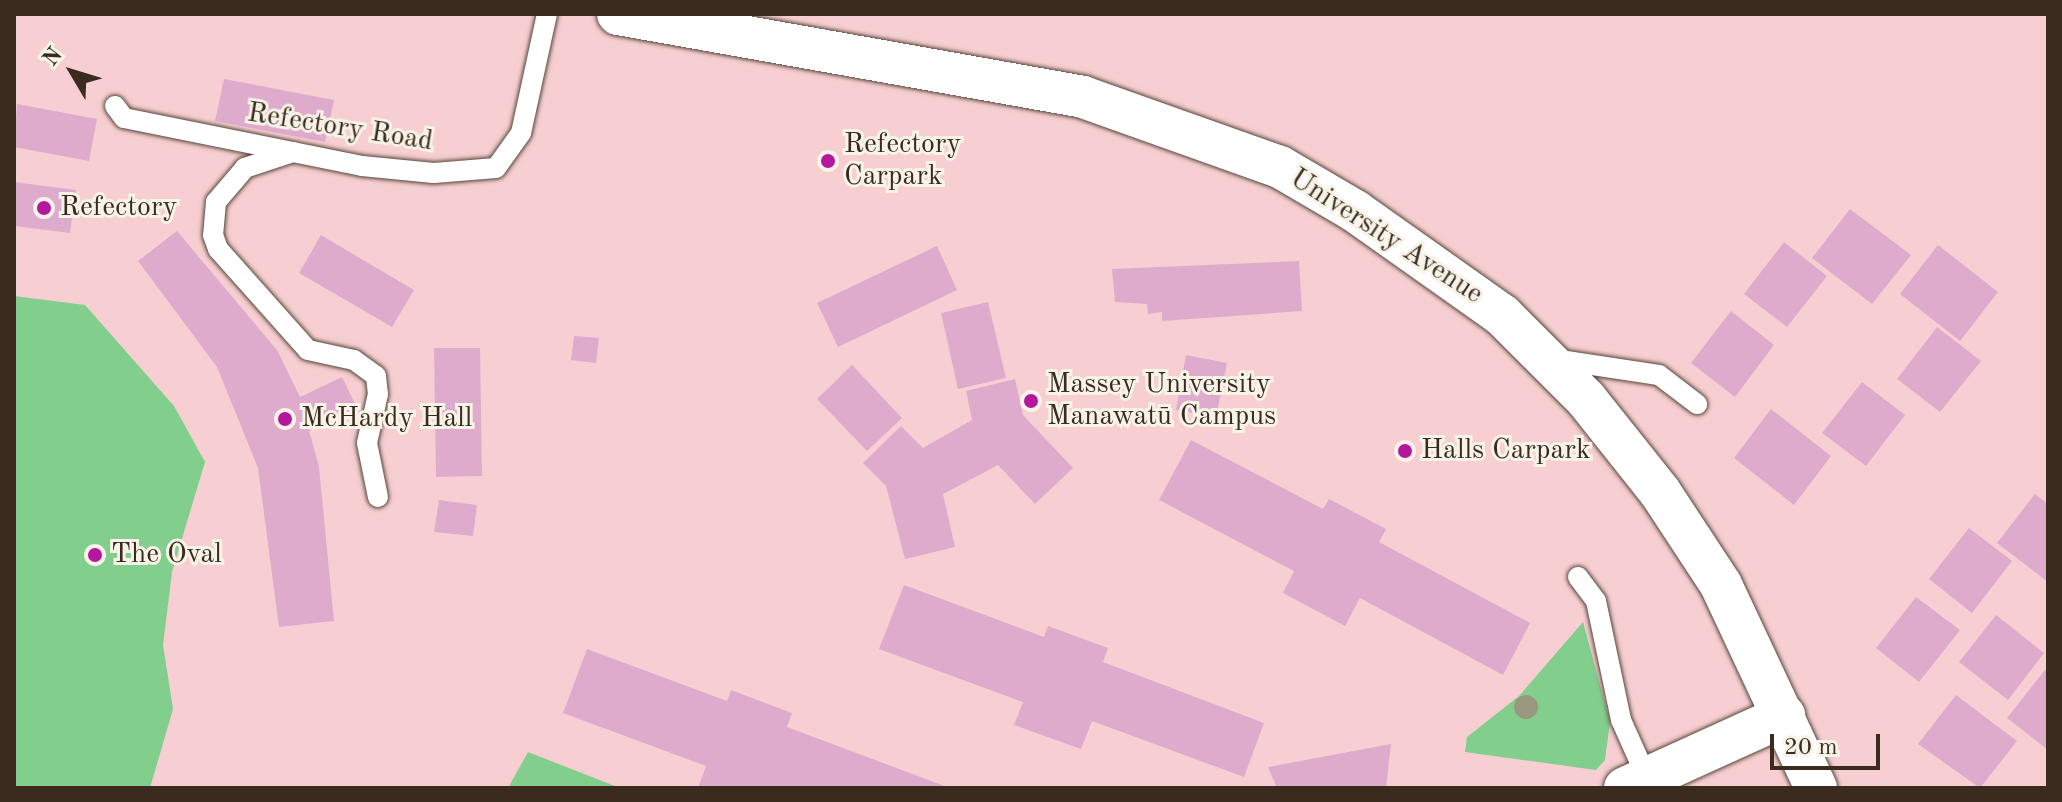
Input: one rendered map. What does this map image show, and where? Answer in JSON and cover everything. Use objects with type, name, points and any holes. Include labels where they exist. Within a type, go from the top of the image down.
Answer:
[{"type":"street","name":"University Avenue","points":[[618,14],[1083,97],[1280,167],[1425,256],[1502,315],[1586,399],[1660,492],[1721,585],[1816,788]]},
{"type":"street","points":[[1636,783],[1784,716]]},
{"type":"lane","name":"Refectory Road","points":[[115,106],[124,118],[293,152],[434,173],[496,168],[521,133],[547,14]]},
{"type":"lane","points":[[293,152],[245,168],[216,202],[213,235],[218,249],[308,350],[354,360],[376,376],[378,394],[367,443],[378,497]]},
{"type":"lane","points":[[1545,358],[1659,375],[1697,404]]},
{"type":"lane","points":[[1578,577],[1596,601],[1636,783]]},
{"type":"shaded area","name":"Massey University Manawatū Campus","points":[[14,14],[2048,14],[2048,788],[14,788]]},
{"type":"green space","name":"The Oval","points":[[14,296],[85,305],[174,406],[205,462],[172,572],[163,645],[173,709],[150,788],[14,788]]},
{"type":"green space","points":[[1583,622],[1610,722],[1605,760],[1596,770],[1465,752],[1467,737],[1519,696]]},
{"type":"green space","points":[[528,752],[620,788],[508,788]]},
{"type":"building","points":[[224,79],[334,100],[325,142],[215,121]]},
{"type":"building","points":[[17,104],[97,119],[89,161],[14,147]]},
{"type":"building","name":"Refectory","points":[[14,182],[76,190],[70,233],[14,226]]},
{"type":"building","points":[[1850,209],[1911,255],[1872,304],[1812,258]]},
{"type":"building","name":"McHardy Hall","points":[[177,231],[277,350],[300,397],[342,377],[357,408],[309,430],[319,467],[334,621],[279,627],[258,468],[217,367],[138,261]]},
{"type":"building","points":[[321,235],[414,290],[392,327],[299,273]]},
{"type":"building","points":[[1784,242],[1827,276],[1787,327],[1744,294]]},
{"type":"building","points":[[1938,245],[1998,292],[1960,341],[1900,294]]},
{"type":"building","points":[[937,246],[957,290],[838,347],[817,303]]},
{"type":"building","points":[[1299,261],[1302,311],[1162,321],[1162,312],[1148,314],[1147,304],[1115,302],[1112,269]]},
{"type":"building","points":[[988,302],[1006,378],[958,389],[941,313]]},
{"type":"building","points":[[1731,311],[1774,345],[1735,397],[1691,363]]},
{"type":"building","points":[[1937,327],[1981,361],[1940,412],[1897,379]]},
{"type":"building","points":[[574,336],[599,338],[596,363],[571,360]]},
{"type":"building","points":[[434,348],[480,348],[482,476],[436,477]]},
{"type":"building","points":[[1186,355],[1227,363],[1216,417],[1176,410]]},
{"type":"building","points":[[852,365],[902,418],[867,451],[817,399]]},
{"type":"building","points":[[1015,379],[1023,415],[1073,468],[1035,504],[998,465],[943,494],[955,547],[905,559],[886,486],[863,463],[901,426],[923,448],[972,420],[966,391]]},
{"type":"building","points":[[1862,382],[1905,415],[1866,466],[1822,433]]},
{"type":"building","points":[[1771,409],[1831,456],[1794,505],[1734,458]]},
{"type":"building","points":[[1191,440],[1323,509],[1329,499],[1386,529],[1379,542],[1530,623],[1503,675],[1360,598],[1345,626],[1283,593],[1294,571],[1159,500]]},
{"type":"building","points":[[2035,494],[2048,504],[2048,582],[1997,543]]},
{"type":"building","points":[[439,500],[477,505],[473,536],[434,532]]},
{"type":"building","points":[[1969,528],[2012,561],[1972,613],[1929,579]]},
{"type":"building","points":[[904,585],[1044,637],[1048,626],[1108,648],[1103,662],[1264,723],[1244,777],[1092,721],[1081,749],[1014,725],[1023,702],[879,649]]},
{"type":"building","points":[[1916,597],[1960,630],[1919,682],[1876,648]]},
{"type":"building","points":[[1996,615],[2044,653],[2008,700],[1959,662]]},
{"type":"building","points":[[587,649],[727,701],[731,690],[792,713],[787,727],[950,788],[698,788],[706,766],[563,713]]},
{"type":"building","points":[[2048,666],[2048,750],[2007,718]]},
{"type":"building","points":[[1956,695],[2017,741],[1980,788],[1918,744]]},
{"type":"building","points":[[1391,744],[1386,788],[1277,788],[1268,767]]},
{"type":"place","name":"Refectory Carpark","points":[[828,161]]},
{"type":"place","name":"Refectory","points":[[44,208]]},
{"type":"place","name":"Massey University Manawatū Campus","points":[[1031,401]]},
{"type":"place","name":"McHardy Hall","points":[[285,419]]},
{"type":"place","name":"Halls Carpark","points":[[1405,451]]},
{"type":"place","name":"The Oval","points":[[95,555]]}]
